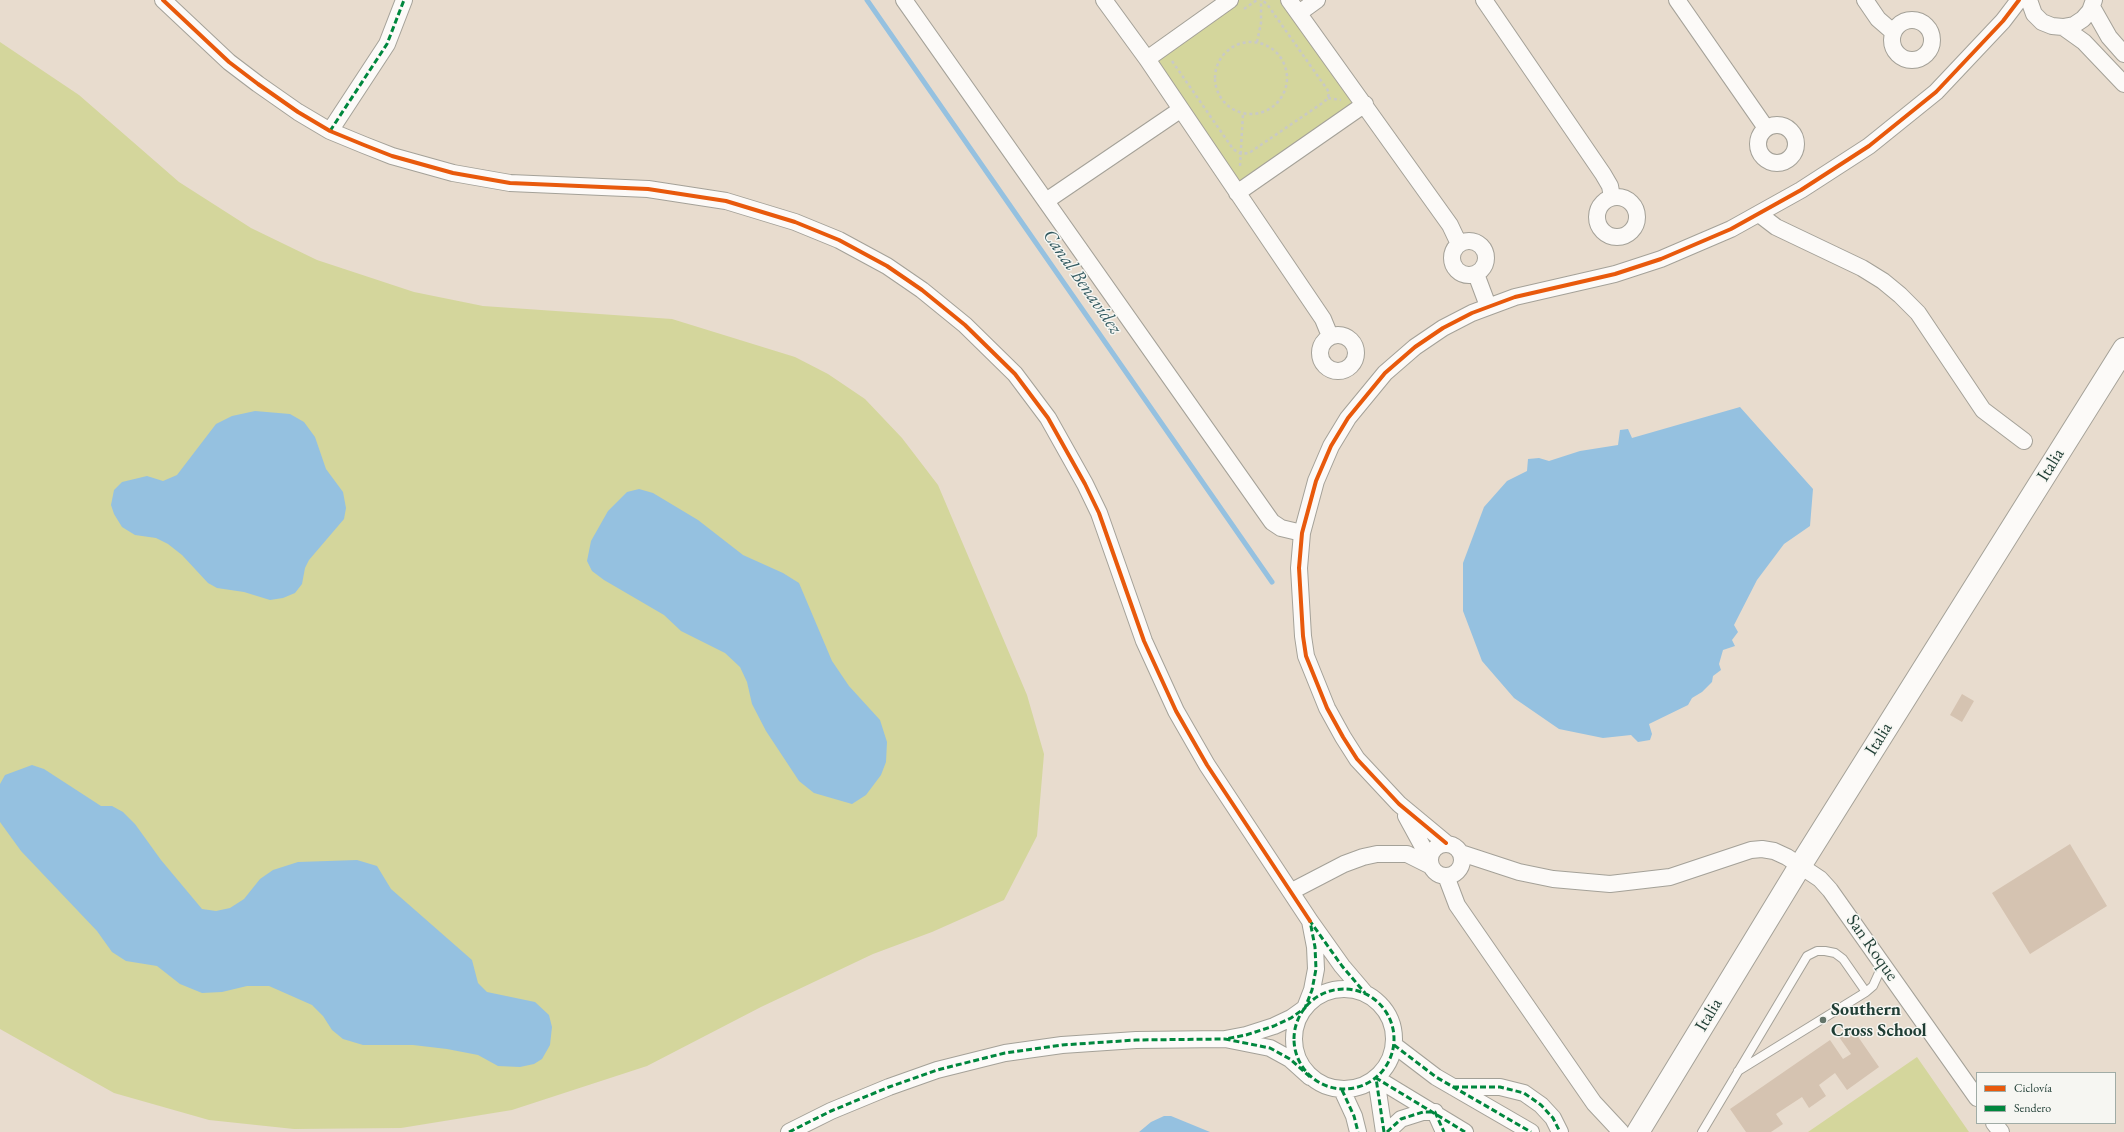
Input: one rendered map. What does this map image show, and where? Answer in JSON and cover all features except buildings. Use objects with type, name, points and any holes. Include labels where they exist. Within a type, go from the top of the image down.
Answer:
[{"type":"street","points":[[163,0],[229,62],[298,112],[330,131],[392,156],[453,173],[510,183],[648,189],[726,201],[795,222],[839,240],[887,266],[922,290],[965,325],[1010,370],[1048,418],[1085,484],[1099,513],[1144,641],[1176,711],[1207,765],[1292,891],[1310,921],[1342,966],[1365,993],[1378,1002],[1388,1014],[1393,1029],[1394,1045],[1388,1063],[1376,1078],[1354,1089],[1342,1090],[1331,1088],[1310,1077],[1290,1059],[1270,1048],[1225,1039]]},
{"type":"street","points":[[330,131],[387,44],[404,0]]},
{"type":"street","points":[[904,0],[1272,522],[1281,528],[1302,533]]},
{"type":"street","points":[[1104,0],[1147,60],[1323,319],[1330,336]]},
{"type":"street","points":[[1147,60],[1230,0]]},
{"type":"street","points":[[1317,0],[1294,6],[1450,225],[1459,244]]},
{"type":"street","points":[[1484,0],[1603,174],[1610,186],[1612,197]]},
{"type":"street","points":[[1677,0],[1766,128]]},
{"type":"street","points":[[1865,0],[1878,19],[1893,32]]},
{"type":"street","points":[[1399,804],[1421,840],[1430,863],[1437,873],[1446,876],[1456,873],[1460,869],[1462,859],[1461,854],[1455,846],[1446,843],[1399,804],[1370,774],[1343,737],[1328,708],[1306,656],[1303,636],[1299,568],[1302,533],[1316,481],[1331,446],[1364,397],[1385,373],[1415,347],[1443,328],[1488,306],[1536,291],[1642,266],[1731,229],[1807,187],[1875,142],[1936,92],[2002,22],[2019,0]]},
{"type":"street","points":[[2029,0],[2034,14],[2046,23]]},
{"type":"street","points":[[2063,28],[2074,25],[2083,19],[2093,4]]},
{"type":"street","points":[[2093,4],[2109,37],[2124,54]]},
{"type":"street","points":[[2002,22],[2011,17],[2020,17],[2063,28],[2084,42],[2124,84]]},
{"type":"street","points":[[1237,193],[1365,104]]},
{"type":"street","points":[[1046,201],[1180,110]]},
{"type":"street","points":[[1759,214],[1776,228],[1862,268],[1883,281],[1900,295],[1918,313],[1983,410],[2024,441]]},
{"type":"street","points":[[1464,242],[1475,242],[1484,249],[1487,259],[1485,265],[1476,274],[1467,276],[1461,274],[1453,266],[1452,254],[1459,244],[1464,242]]},
{"type":"street","points":[[1476,274],[1488,306]]},
{"type":"street","name":"Italia","points":[[1638,1132],[1800,866],[2124,349]]},
{"type":"street","points":[[1430,863],[1433,850],[1436,846],[1446,843]]},
{"type":"street","name":"San Roque","points":[[1461,854],[1519,872],[1553,879],[1590,884],[1639,882],[1670,878],[1752,850],[1774,851],[1787,857],[1820,879],[1830,890],[1976,1097]]},
{"type":"street","points":[[1292,891],[1344,864],[1377,854],[1407,854],[1430,863]]},
{"type":"street","points":[[1446,876],[1457,905],[1594,1103],[1621,1132]]},
{"type":"street","points":[[1310,921],[1315,947],[1316,969],[1312,990],[1305,1008],[1297,1020],[1294,1036],[1295,1051],[1300,1065],[1310,1077]]},
{"type":"street","points":[[790,1132],[832,1111],[889,1087],[937,1070],[1004,1053],[1062,1045],[1136,1040],[1225,1039],[1246,1035],[1274,1026],[1305,1008],[1317,996],[1333,990],[1349,989],[1365,993]]},
{"type":"street","points":[[1394,1045],[1436,1077],[1531,1132]]},
{"type":"street","points":[[1376,1078],[1466,1132]]},
{"type":"street","points":[[1376,1078],[1384,1132]]},
{"type":"street","points":[[1453,1087],[1500,1087],[1524,1093],[1542,1105],[1560,1132]]},
{"type":"street","points":[[1342,1090],[1354,1116],[1358,1132]]},
{"type":"street","points":[[1388,1132],[1401,1119],[1411,1114],[1434,1112]]},
{"type":"street","points":[[1434,1112],[1444,1132]]},
{"type":"street","points":[[1995,1124],[2001,1132]]},
{"type":"lane","points":[[1702,1132],[1806,956],[1817,951],[1835,953],[1843,959],[1866,992]]},
{"type":"lane","points":[[1738,1071],[1866,992],[1876,982],[1883,964]]},
{"type":"path","points":[[1257,42],[1261,23],[1261,0]]},
{"type":"path","points":[[1174,62],[1233,149],[1241,154],[1250,153],[1324,102],[1328,98],[1329,92],[1267,4],[1261,0]]},
{"type":"path","points":[[1257,42],[1268,46],[1280,58],[1287,74],[1286,85],[1278,100],[1265,111],[1254,114],[1243,113],[1232,108],[1223,100],[1217,89],[1216,71],[1224,54],[1234,47],[1245,43],[1257,42]]},
{"type":"path","points":[[1237,193],[1243,113]]},
{"type":"green space","points":[[1230,0],[1289,0],[1365,104],[1237,193],[1147,59]]},
{"type":"green space","points":[[0,42],[79,95],[179,182],[251,228],[317,260],[414,292],[483,306],[672,319],[795,357],[828,374],[865,399],[902,438],[938,485],[1027,695],[1044,754],[1037,836],[1004,900],[932,932],[873,954],[761,1007],[647,1066],[512,1110],[401,1128],[294,1129],[209,1120],[114,1093],[0,1029]]},
{"type":"green space","points":[[1917,1057],[1969,1132],[1808,1132]]},
{"type":"water","points":[[1740,407],[1813,489],[1810,526],[1784,544],[1757,580],[1734,625],[1738,632],[1732,640],[1735,646],[1723,650],[1719,664],[1721,670],[1713,676],[1712,682],[1702,692],[1692,698],[1688,705],[1649,724],[1652,734],[1650,740],[1638,742],[1631,735],[1603,738],[1559,729],[1514,698],[1482,661],[1463,611],[1463,563],[1484,507],[1507,481],[1527,471],[1528,459],[1539,458],[1549,461],[1580,451],[1618,445],[1620,430],[1628,429],[1632,438]]},
{"type":"water","points":[[255,411],[290,414],[304,422],[315,437],[326,469],[343,492],[346,508],[344,519],[309,560],[305,568],[302,584],[295,593],[283,598],[270,600],[244,592],[217,588],[208,583],[182,555],[168,544],[156,538],[135,535],[122,527],[114,514],[111,505],[114,490],[122,482],[147,476],[163,481],[177,475],[216,424],[232,416]]},
{"type":"water","points":[[639,489],[653,493],[698,520],[743,555],[783,573],[799,583],[832,661],[849,686],[880,720],[887,742],[886,762],[881,775],[866,795],[852,804],[814,793],[799,781],[766,731],[752,704],[747,682],[740,667],[725,653],[681,631],[664,615],[604,580],[592,571],[587,561],[591,541],[608,511],[627,492]]},
{"type":"water","points":[[32,765],[44,769],[101,806],[112,806],[123,812],[135,824],[161,860],[202,909],[216,911],[230,908],[244,899],[260,879],[273,870],[298,862],[357,860],[377,866],[391,889],[472,960],[478,983],[487,992],[535,1002],[549,1015],[552,1027],[550,1045],[542,1059],[534,1064],[520,1067],[498,1066],[478,1055],[447,1049],[413,1045],[363,1045],[343,1039],[332,1030],[323,1016],[312,1005],[269,986],[247,986],[222,992],[202,993],[180,984],[157,966],[126,961],[112,952],[97,931],[21,851],[0,822],[0,784],[5,775]]},
{"type":"water","points":[[1164,1116],[1171,1116],[1210,1132],[1139,1132],[1151,1122]]},
{"type":"waterway","name":"Canal Benavídez","points":[[867,0],[1272,582]]},
{"type":"marked path","points":[[330,131],[387,44],[404,0]]},
{"type":"marked path","points":[[1310,1077],[1290,1059],[1270,1048],[1225,1039],[1246,1035],[1274,1026],[1291,1018],[1305,1008],[1312,990],[1316,969],[1315,947],[1310,921],[1342,966],[1365,993]]},
{"type":"marked path","points":[[1344,989],[1354,990],[1372,997],[1386,1011],[1393,1029],[1394,1039],[1393,1049],[1386,1067],[1372,1081],[1354,1088],[1344,1089],[1334,1088],[1316,1081],[1302,1067],[1295,1049],[1294,1039],[1295,1029],[1302,1011],[1316,997],[1334,990],[1344,989]]},
{"type":"marked path","points":[[789,1132],[831,1111],[889,1087],[937,1070],[1005,1053],[1062,1045],[1136,1040],[1225,1039]]},
{"type":"marked path","points":[[1394,1045],[1436,1077],[1531,1132]]},
{"type":"marked path","points":[[1384,1132],[1376,1078],[1465,1132]]},
{"type":"marked path","points":[[1453,1087],[1500,1087],[1524,1093],[1541,1105],[1553,1118],[1560,1132]]},
{"type":"marked path","points":[[1342,1090],[1354,1116],[1358,1132]]},
{"type":"marked path","points":[[1387,1132],[1401,1119],[1423,1112],[1435,1112],[1444,1132]]},
{"type":"cycle path","points":[[163,0],[229,62],[298,112],[330,131],[392,156],[453,173],[510,183],[648,189],[726,201],[795,222],[839,240],[887,266],[922,290],[965,325],[1015,374],[1048,418],[1085,484],[1099,513],[1144,641],[1176,711],[1207,765],[1310,921]]},
{"type":"cycle path","points":[[1446,843],[1399,804],[1357,759],[1327,708],[1306,656],[1303,636],[1299,568],[1302,533],[1316,481],[1331,446],[1348,418],[1385,373],[1415,347],[1443,328],[1472,313],[1515,297],[1615,274],[1661,259],[1731,229],[1801,190],[1869,146],[1936,92],[2003,21],[2019,0]]},
{"type":"place","name":"Southern Cross School","points":[[1823,1020]]}]
